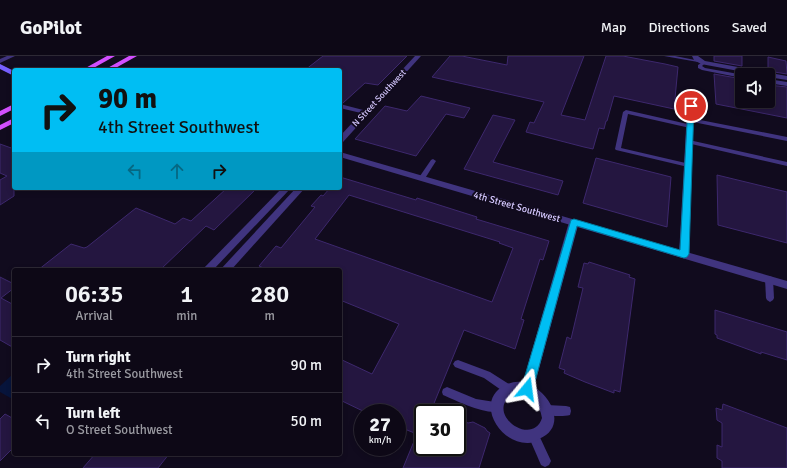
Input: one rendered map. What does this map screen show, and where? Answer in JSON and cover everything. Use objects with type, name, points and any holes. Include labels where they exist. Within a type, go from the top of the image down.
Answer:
[{"type":"main road","points":[[89,68],[112,56]]},
{"type":"main road","points":[[111,68],[134,56]]},
{"type":"main road","points":[[0,66],[12,72]]},
{"type":"main road","points":[[0,71],[12,73]]},
{"type":"main road","points":[[0,114],[12,107]]},
{"type":"main road","points":[[0,128],[12,121]]},
{"type":"street","points":[[0,61],[12,56]]},
{"type":"street","name":"N Street Southwest","points":[[342,138],[418,56]]},
{"type":"street","points":[[700,61],[787,78]]},
{"type":"street","points":[[684,254],[691,93]]},
{"type":"street","name":"4th Street Southwest","points":[[342,155],[787,285]]},
{"type":"street","points":[[209,268],[284,190]]},
{"type":"street","points":[[229,268],[299,190]]},
{"type":"street","points":[[527,389],[574,222]]},
{"type":"street","points":[[520,387],[527,389],[539,397],[547,410],[547,418],[545,426],[540,432],[525,436],[516,434],[502,423],[498,415],[497,407],[498,399],[502,393],[508,389],[520,387]]},
{"type":"lane","points":[[666,56],[700,61],[700,67],[704,69],[735,75]]},
{"type":"lane","points":[[775,82],[787,84]]},
{"type":"lane","points":[[342,106],[365,112]]},
{"type":"lane","points":[[688,165],[618,149],[626,112],[787,139]]},
{"type":"lane","points":[[689,142],[787,164]]},
{"type":"lane","points":[[422,178],[433,161]]},
{"type":"lane","points":[[768,280],[770,298]]},
{"type":"lane","points":[[458,364],[488,375],[508,389]]},
{"type":"lane","points":[[447,392],[476,404],[497,407]]},
{"type":"lane","points":[[547,410],[566,411]]},
{"type":"lane","points":[[533,435],[545,461]]},
{"type":"water","points":[[12,375],[12,399],[0,392],[0,386]]},
{"type":"building","points":[[323,56],[407,56],[378,85],[365,83],[343,103],[342,68],[308,68]]},
{"type":"building","points":[[450,56],[462,56],[507,65],[508,56],[584,56],[561,115],[585,120],[606,56],[623,56],[678,67],[674,109],[614,96],[604,129],[599,128],[593,149],[584,147],[526,132],[530,122],[534,123],[544,102],[432,77]]},
{"type":"building","points":[[714,56],[742,56],[742,66],[714,61]]},
{"type":"building","points":[[768,57],[786,61],[787,74],[775,72],[775,68],[768,68]]},
{"type":"building","points":[[714,74],[735,78],[735,108],[716,104]]},
{"type":"building","points":[[775,86],[787,87],[787,118],[736,108],[775,108]]},
{"type":"building","points":[[421,96],[470,108],[464,118],[446,114],[416,156],[355,139],[385,106],[407,111]]},
{"type":"building","points":[[493,115],[515,120],[493,162],[563,181],[558,195],[464,169]]},
{"type":"building","points":[[0,144],[12,148],[12,190],[14,190],[14,196],[0,205],[0,180],[7,176],[0,173]]},
{"type":"building","points":[[596,158],[671,177],[667,227],[583,203]]},
{"type":"building","points":[[717,175],[787,192],[787,243],[718,225]]},
{"type":"building","points":[[342,178],[416,200],[417,198],[477,217],[476,219],[549,241],[543,260],[540,259],[521,319],[524,320],[515,349],[464,330],[434,404],[414,404],[414,433],[406,430],[406,404],[354,404],[354,407],[342,401],[342,360],[372,374],[399,324],[342,301],[342,268],[264,268],[259,266],[276,246],[281,248],[315,207],[311,206],[321,195],[323,196],[328,190],[342,190]],"holes":[[[349,195],[500,242],[499,243],[513,248],[492,302],[315,239]]]},
{"type":"building","points":[[225,190],[255,190],[214,230],[206,226],[162,268],[41,268],[71,244],[84,248],[87,247],[136,208],[175,224],[183,218],[191,221]]},
{"type":"building","points":[[589,262],[630,275],[629,277],[635,279],[620,392],[614,390],[614,393],[585,382],[564,373],[565,370],[559,368],[567,337],[571,339],[583,288],[578,287],[584,263],[588,264]]},
{"type":"building","points":[[0,277],[12,283],[12,290],[1,298],[12,304],[12,347],[0,340]]},
{"type":"building","points":[[715,310],[787,332],[787,360],[761,352],[761,354],[717,338],[717,335],[715,334]]},
{"type":"building","points":[[723,404],[787,428],[787,468],[722,468],[722,461],[717,458],[717,445],[722,447],[722,423],[717,420],[716,408],[722,410]]},
{"type":"building","points":[[5,414],[12,418],[12,449],[0,461],[0,419]]},
{"type":"building","points":[[466,422],[473,422],[485,428],[490,433],[479,468],[403,468],[414,441],[414,456],[466,456]]},
{"type":"building","points":[[93,456],[167,456],[158,468],[83,468]]},
{"type":"route","points":[[527,389],[574,222],[684,254],[691,106]]}]
